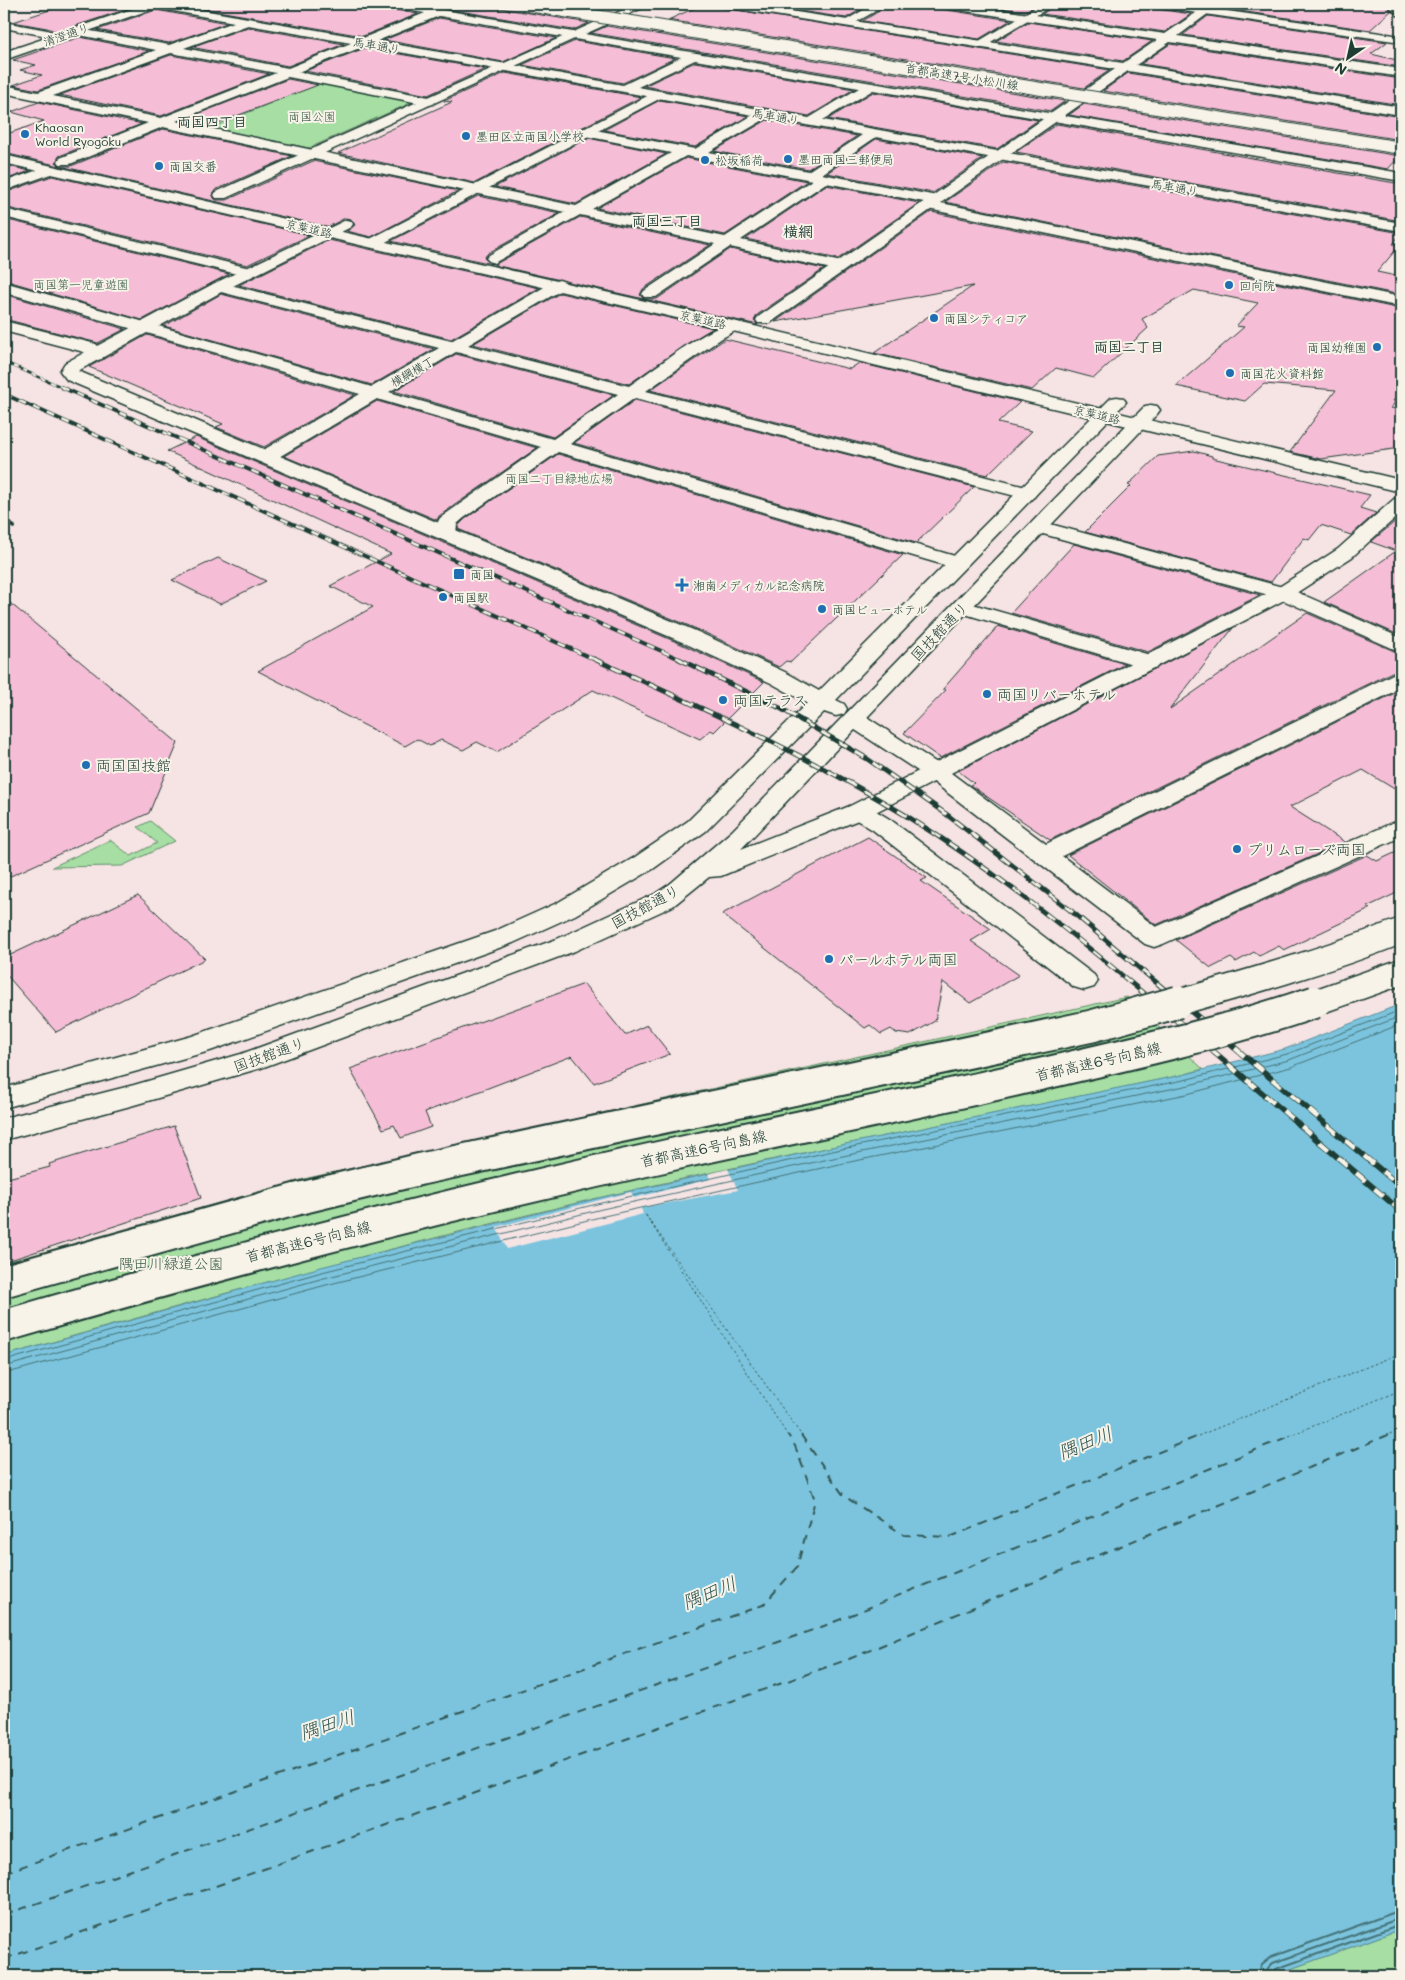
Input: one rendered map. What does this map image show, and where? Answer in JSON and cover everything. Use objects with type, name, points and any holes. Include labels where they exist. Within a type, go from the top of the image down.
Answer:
[{"type":"main road","name":"清澄通り","points":[[4,48],[137,4]]},
{"type":"main road","name":"清澄通り","points":[[4,56],[154,4]]},
{"type":"main road","name":"馬車通り","points":[[154,4],[502,68],[1401,227]]},
{"type":"main road","points":[[390,4],[1401,177]]},
{"type":"main road","name":"首都高速7号小松川線","points":[[522,4],[1401,148]]},
{"type":"main road","name":"首都高速7号小松川線","points":[[561,4],[1401,140]]},
{"type":"main road","points":[[221,196],[644,4]]},
{"type":"main road","points":[[725,4],[1401,111]]},
{"type":"main road","points":[[847,23],[882,4]]},
{"type":"main road","points":[[940,4],[1401,73]]},
{"type":"main road","points":[[980,44],[1048,4]]},
{"type":"main road","points":[[1156,4],[1401,39]]},
{"type":"main road","points":[[764,320],[1216,4]]},
{"type":"main road","points":[[1393,4],[1401,14]]},
{"type":"main road","points":[[65,161],[439,12]]},
{"type":"main road","points":[[40,96],[247,21]]},
{"type":"main road","points":[[4,25],[47,33]]},
{"type":"main road","points":[[74,32],[289,72],[297,76],[429,101]]},
{"type":"main road","points":[[624,89],[692,56]]},
{"type":"main road","points":[[811,122],[871,86]]},
{"type":"main road","points":[[4,89],[840,266]]},
{"type":"main road","points":[[373,243],[657,95]]},
{"type":"main road","points":[[494,258],[578,211],[764,114]]},
{"type":"main road","points":[[585,132],[817,177],[1401,302]]},
{"type":"main road","points":[[650,294],[727,242],[874,134]]},
{"type":"main road","name":"京葉道路","points":[[4,147],[390,234],[1072,392]]},
{"type":"main road","name":"京葉道路","points":[[4,159],[733,326],[1107,405],[1144,417],[1401,486]]},
{"type":"main road","points":[[4,187],[49,170]]},
{"type":"main road","points":[[4,212],[249,272]]},
{"type":"main road","points":[[346,224],[219,287],[71,368],[69,372],[73,376],[690,637],[779,678],[854,719],[935,772],[1154,938],[1401,828]]},
{"type":"main road","name":"横綱横丁","points":[[265,457],[558,285]]},
{"type":"main road","points":[[4,287],[148,327],[958,563]]},
{"type":"main road","points":[[219,287],[1027,493]]},
{"type":"main road","points":[[4,326],[90,348],[96,354]]},
{"type":"main road","points":[[446,534],[447,522],[716,334],[733,326]]},
{"type":"main road","points":[[4,1098],[200,1044],[504,937],[566,909],[671,846],[728,796],[822,701],[1027,493],[1107,405]]},
{"type":"main road","name":"京葉道路","points":[[1144,417],[1401,469]]},
{"type":"main road","name":"国技館通り","points":[[4,1129],[134,1095],[251,1060],[566,945],[664,900],[697,875],[742,836],[1144,417]]},
{"type":"main road","points":[[504,937],[536,931],[697,875],[859,811],[1283,593],[1345,553],[1401,502]]},
{"type":"main road","points":[[1039,527],[1283,593],[1401,646]]},
{"type":"main road","points":[[962,607],[1149,662]]},
{"type":"main road","points":[[1043,855],[1401,679]]},
{"type":"main road","points":[[859,811],[882,825],[1084,981]]},
{"type":"main road","points":[[664,900],[753,854]]},
{"type":"main road","points":[[4,1281],[176,1231],[421,1169],[1092,1026],[1262,979],[1358,948],[1401,931]]},
{"type":"main road","name":"首都高速6号向島線","points":[[4,1326],[168,1278],[342,1232],[628,1164],[1010,1082],[1171,1044],[1310,1004],[1401,972]]},
{"type":"green space","name":"両国公園","points":[[319,83],[415,101],[309,148],[211,128]]},
{"type":"green space","points":[[150,821],[175,841],[122,866],[52,867],[110,840],[131,856],[157,843],[138,827]]},
{"type":"green space","name":"隅田川緑道公園","points":[[1127,997],[1203,1069],[598,1198],[300,1273],[4,1356],[4,1263],[308,1178]]},
{"type":"green space","points":[[1401,1929],[1401,1976],[1271,1976]]},
{"type":"water","name":"隅田川","points":[[1401,1004],[1401,1929],[1271,1976],[4,1976],[4,1356],[321,1267],[599,1198],[836,1146],[1182,1075],[1285,1049]]},
{"type":"pier","points":[[728,1169],[738,1190],[641,1208],[643,1214],[507,1249],[496,1227],[631,1192],[634,1198],[710,1179],[708,1174]]},
{"type":"building","points":[[68,4],[142,4],[57,32],[47,28],[13,22]]},
{"type":"building","points":[[177,4],[382,4],[390,9],[418,14],[363,36]]},
{"type":"building","points":[[418,4],[476,4],[589,23],[573,30]]},
{"type":"building","points":[[755,4],[871,4],[846,18]]},
{"type":"building","points":[[890,4],[932,4],[940,9],[1011,20],[979,39],[863,21]]},
{"type":"building","points":[[972,4],[1038,4],[1025,11]]},
{"type":"building","points":[[1057,4],[1148,4],[1156,9],[1191,14],[1165,32],[1042,14]]},
{"type":"building","points":[[1223,4],[1386,4],[1391,11],[1370,30],[1219,8]]},
{"type":"building","points":[[699,6],[711,6],[1110,70],[1084,88],[668,20]]},
{"type":"building","points":[[156,10],[227,23],[169,43],[97,30]]},
{"type":"building","points":[[1208,16],[1387,42],[1371,54],[1401,61],[1401,67],[1183,35]]},
{"type":"building","points":[[439,18],[556,38],[503,62],[384,40]]},
{"type":"building","points":[[1028,22],[1152,41],[1123,61],[996,41]]},
{"type":"building","points":[[607,26],[1065,101],[1051,111],[591,33]]},
{"type":"building","points":[[248,27],[344,44],[288,66],[191,47]]},
{"type":"building","points":[[80,37],[149,51],[38,90],[13,85],[42,75],[20,70],[36,65],[13,60]]},
{"type":"building","points":[[575,41],[675,58],[623,83],[522,65]]},
{"type":"building","points":[[1170,44],[1401,79],[1401,105],[1141,64]]},
{"type":"building","points":[[365,48],[485,69],[428,95],[305,71]]},
{"type":"building","points":[[171,55],[269,74],[161,116],[60,95]]},
{"type":"building","points":[[695,62],[854,89],[809,116],[644,86]]},
{"type":"building","name":"墨田区立両国小学校","points":[[505,73],[641,97],[475,183],[338,153],[452,102],[444,101]]},
{"type":"building","points":[[1128,73],[1401,117],[1401,140],[1103,91]]},
{"type":"building","points":[[288,79],[318,85],[210,126],[182,120]]},
{"type":"building","points":[[873,92],[1038,120],[997,149],[828,119]]},
{"type":"building","points":[[660,100],[748,116],[695,147],[604,130]]},
{"type":"building","points":[[39,102],[142,124],[59,156],[56,162],[60,166],[4,153],[4,135],[44,121],[11,112]]},
{"type":"building","points":[[1084,104],[1400,156],[1388,169],[1069,115]]},
{"type":"building","points":[[767,120],[857,136],[808,169],[714,151]]},
{"type":"building","points":[[1057,124],[1401,184],[1401,221],[1016,152]]},
{"type":"building","points":[[163,129],[292,156],[215,190],[212,196],[216,200],[227,200],[313,161],[458,191],[371,237],[347,231],[355,225],[351,219],[345,218],[328,227],[60,166],[71,166]]},
{"type":"building","points":[[588,138],[666,154],[576,204],[495,187]]},
{"type":"building","points":[[876,139],[983,158],[933,193],[827,173]]},
{"type":"building","points":[[686,158],[807,181],[725,235],[597,208]]},
{"type":"building","points":[[1003,162],[1401,233],[1393,244],[1400,245],[1377,272],[1401,277],[1401,295],[945,202]]},
{"type":"building","points":[[4,165],[30,171],[4,180]]},
{"type":"building","points":[[52,176],[310,235],[247,265],[4,207],[4,193]]},
{"type":"building","points":[[826,185],[919,203],[838,259],[746,239]]},
{"type":"building","points":[[478,196],[560,213],[488,253],[484,258],[492,264],[391,241]]},
{"type":"building","points":[[931,212],[1401,309],[1401,391],[1393,401],[1396,401],[1391,408],[1401,410],[1401,448],[1321,459],[1290,452],[1336,390],[1264,384],[1245,401],[1176,386],[1244,327],[1236,326],[1258,303],[1194,290],[1142,319],[1148,328],[1094,378],[1056,368],[1032,390],[874,353],[973,286],[775,322]]},
{"type":"building","points":[[580,217],[710,245],[643,289],[640,295],[644,299],[494,265]]},
{"type":"building","points":[[4,219],[229,274],[142,320],[4,280]]},
{"type":"building","points":[[329,240],[539,288],[451,339],[239,285]]},
{"type":"building","points":[[730,249],[824,269],[757,315],[754,321],[758,325],[644,299],[657,299]]},
{"type":"building","points":[[560,293],[713,328],[683,346],[629,384],[473,344]]},
{"type":"building","points":[[4,294],[125,329],[98,343],[4,319]]},
{"type":"building","points":[[221,294],[434,349],[372,385],[164,326]]},
{"type":"building","points":[[147,335],[355,395],[264,447],[216,427],[223,424],[89,367]]},
{"type":"building","points":[[725,339],[850,369],[859,363],[1020,402],[998,423],[1032,431],[987,475],[650,390]]},
{"type":"building","points":[[456,354],[614,395],[553,437],[394,391]]},
{"type":"building","points":[[635,400],[974,487],[916,543],[574,443]]},
{"type":"building","points":[[377,401],[537,448],[439,516],[437,520],[284,456]]},
{"type":"building","name":"両国駅","points":[[196,437],[681,644],[764,682],[714,732],[711,730],[700,739],[593,690],[497,752],[477,742],[463,750],[441,740],[430,746],[417,739],[405,746],[258,671],[373,607],[330,586],[391,554],[167,451]]},
{"type":"building","points":[[1194,451],[1212,456],[1212,458],[1370,495],[1360,508],[1376,513],[1351,535],[1321,525],[1309,540],[1304,538],[1271,582],[1085,532],[1131,486],[1128,485],[1158,456]]},
{"type":"building","points":[[558,454],[903,555],[791,662],[786,661],[779,667],[699,630],[458,529],[465,519]]},
{"type":"building","points":[[1398,519],[1401,520],[1401,636],[1324,602],[1396,551],[1371,542]]},
{"type":"building","points":[[1074,544],[1260,595],[1148,652],[1011,613]]},
{"type":"building","points":[[218,558],[266,581],[220,604],[172,580]]},
{"type":"building","name":"両国国技館","points":[[4,598],[178,743],[149,813],[4,879]]},
{"type":"building","points":[[1307,613],[1401,654],[1401,670],[1392,672],[1050,840],[970,785],[974,783],[958,771],[1233,628],[1170,709]]},
{"type":"building","points":[[998,626],[1125,664],[940,758],[904,733],[946,690],[943,689]]},
{"type":"building","points":[[1401,690],[1401,793],[1363,770],[1290,807],[1345,842],[1156,925],[1068,855]]},
{"type":"building","points":[[868,837],[927,878],[921,881],[991,929],[971,941],[1019,975],[970,1003],[943,982],[935,1021],[910,1035],[896,1033],[891,1029],[881,1034],[870,1025],[865,1028],[722,914]]},
{"type":"building","points":[[1401,850],[1401,891],[1367,907],[1370,909],[1284,950],[1279,946],[1259,956],[1254,952],[1236,962],[1231,958],[1211,968],[1176,940],[1367,855],[1377,861]]},
{"type":"building","points":[[138,895],[205,959],[56,1032],[4,972],[4,958]]},
{"type":"building","points":[[584,984],[625,1035],[647,1025],[670,1054],[594,1083],[572,1056],[425,1112],[431,1127],[401,1138],[394,1125],[383,1129],[350,1069]]},
{"type":"building","points":[[174,1126],[201,1198],[4,1262],[4,1179],[50,1167],[49,1164]]},
{"type":"ferry route","points":[[788,1436],[645,1214],[802,1436]]},
{"type":"ferry route","points":[[1198,1436],[1401,1353]]},
{"type":"ferry route","points":[[1289,1436],[1401,1390]]},
{"type":"ferry route","points":[[1385,1436],[1401,1429]]},
{"type":"ferry route","points":[[4,1873],[763,1605],[797,1567],[815,1500],[795,1446],[788,1435]]},
{"type":"ferry route","points":[[801,1435],[844,1496],[904,1535],[950,1537],[1201,1435]]},
{"type":"ferry route","points":[[4,1915],[824,1626],[1292,1435]]},
{"type":"ferry route","points":[[4,1959],[236,1879],[849,1659],[1388,1435]]},
{"type":"railway","points":[[4,362],[64,388]]},
{"type":"railway","points":[[61,387],[682,660]]},
{"type":"railway","points":[[4,394],[596,660]]},
{"type":"railway","points":[[4,520],[14,527]]},
{"type":"railway","points":[[594,659],[791,751],[905,815],[971,858],[1034,905],[1156,1004]]},
{"type":"railway","points":[[679,659],[780,708],[866,758],[946,814],[1070,910],[1182,1004]]},
{"type":"railway","points":[[1155,1002],[1401,1211]]},
{"type":"railway","points":[[1180,1002],[1401,1187]]},
{"type":"place","name":"Khaosan World Ryogoku","points":[[25,134]]},
{"type":"place","name":"墨田区立両国小学校","points":[[466,136]]},
{"type":"place","name":"墨田両国三郵便局","points":[[788,159]]},
{"type":"place","name":"松坂稲荷","points":[[705,160]]},
{"type":"place","name":"両国交番","points":[[159,166]]},
{"type":"place","name":"回向院","points":[[1229,285]]},
{"type":"place","name":"両国シティコア","points":[[934,318]]},
{"type":"place","name":"両国幼稚園","points":[[1377,347]]},
{"type":"place","name":"両国花火資料館","points":[[1230,373]]},
{"type":"place","name":"両国","points":[[459,574]]},
{"type":"place","name":"湘南メディカル記念病院","points":[[682,585]]},
{"type":"place","name":"両国駅","points":[[443,597]]},
{"type":"place","name":"両国ビューホテル","points":[[822,609]]},
{"type":"place","name":"両国リバーホテル","points":[[987,694]]},
{"type":"place","name":"両国テラス","points":[[723,700]]},
{"type":"place","name":"両国国技館","points":[[86,765]]},
{"type":"place","name":"プリムローズ両国","points":[[1237,849]]},
{"type":"place","name":"パールホテル両国","points":[[829,959]]},
{"type":"district","name":"両国四丁目","points":[[212,121]]},
{"type":"district","name":"両国三丁目","points":[[667,220]]},
{"type":"district","name":"横網","points":[[798,231]]},
{"type":"district","name":"両国二丁目","points":[[1129,346]]},
{"type":"park label","name":"両国第一児童遊園","points":[[81,284]]},
{"type":"park label","name":"両国二丁目緑地広場","points":[[559,478]]}]
